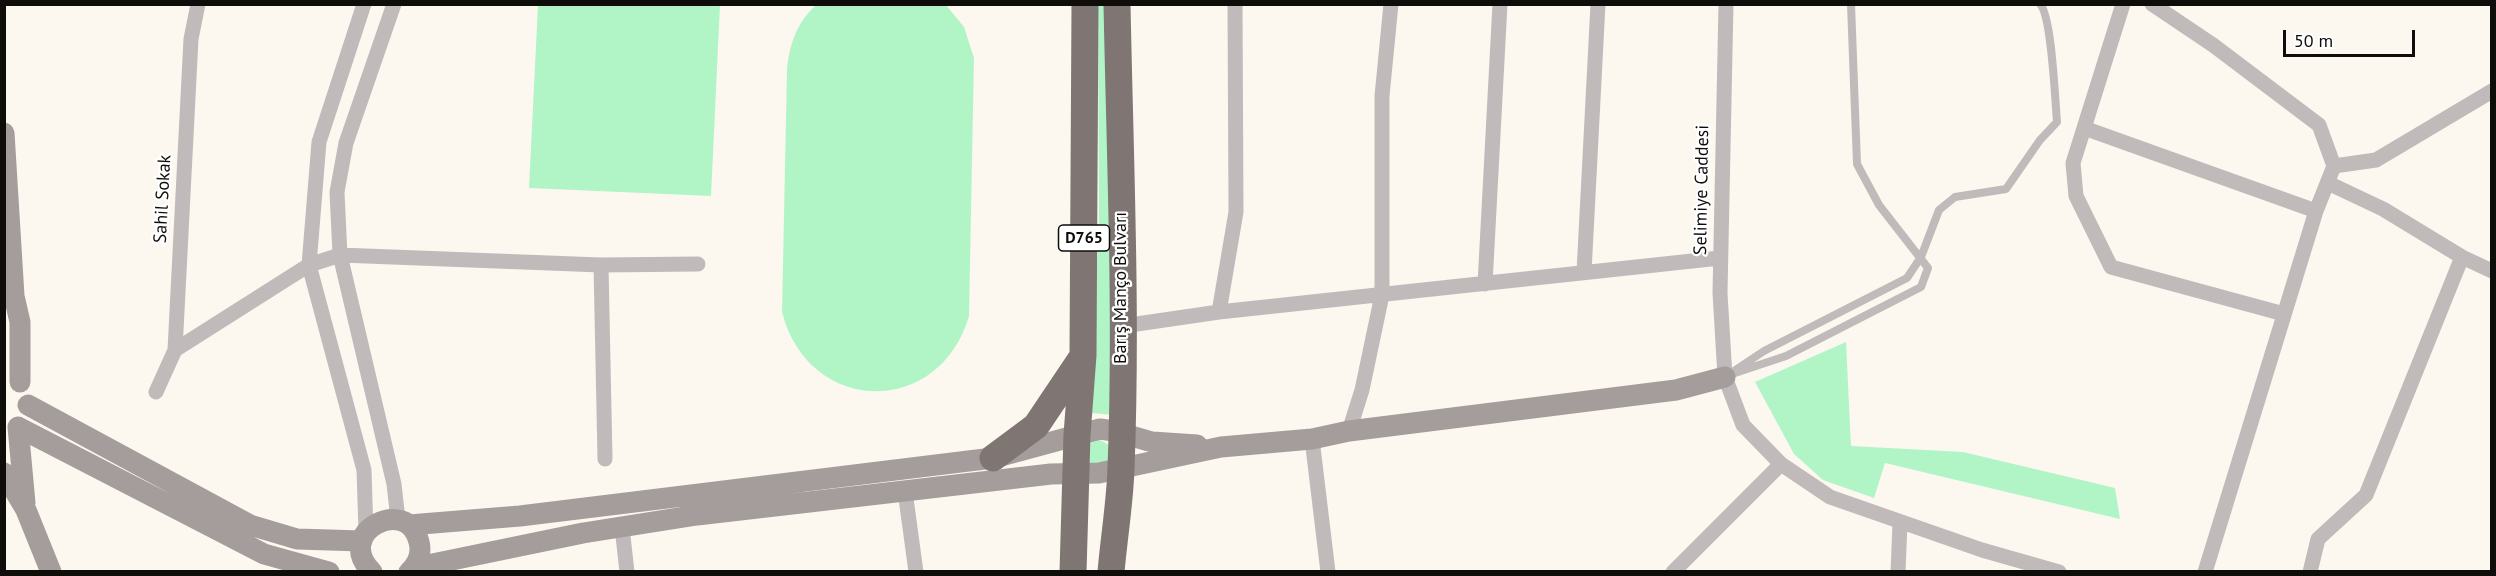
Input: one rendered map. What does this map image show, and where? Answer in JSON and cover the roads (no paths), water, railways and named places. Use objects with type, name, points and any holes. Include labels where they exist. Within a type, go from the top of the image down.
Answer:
[{"type":"highway","name":"Barış Manço Bulvarı","points":[[1073,572],[1077,435],[1083,355],[1085,4]]},
{"type":"highway","name":"Barış Manço Bulvarı","points":[[1111,572],[1121,469],[1122,433],[1123,326],[1118,4]]},
{"type":"highway","points":[[993,458],[1036,426],[1083,355]]},
{"type":"street","name":"Sahil Sokak","points":[[156,392],[175,350],[191,39],[198,4]]},
{"type":"street","points":[[364,4],[319,142],[309,265],[364,470],[363,558],[372,572]]},
{"type":"street","points":[[394,4],[346,143],[337,192],[340,255],[403,523],[415,531],[420,546],[420,554],[411,570]]},
{"type":"street","points":[[1220,312],[1236,212],[1235,4]]},
{"type":"street","points":[[1349,431],[1362,390],[1382,295],[1382,96],[1390,4]]},
{"type":"street","points":[[1485,284],[1500,4]]},
{"type":"street","points":[[1584,273],[1598,4]]},
{"type":"street","name":"Selimiye Caddesi","points":[[1726,4],[1720,258],[1725,377],[1743,424],[1781,464],[1830,497],[1900,523],[2059,572]]},
{"type":"street","points":[[2123,4],[2073,163],[2076,196],[2111,267],[2284,314]]},
{"type":"street","points":[[2152,4],[2213,45],[2319,125],[2334,166],[2316,211],[2205,572]]},
{"type":"street","points":[[2334,166],[2376,160],[2492,91]]},
{"type":"street","points":[[2084,128],[2316,211]]},
{"type":"street","points":[[4,133],[9,304],[20,322],[12,376],[26,393],[28,405],[25,417],[11,431]]},
{"type":"street","points":[[2328,183],[2383,209],[2462,257],[2492,271]]},
{"type":"street","points":[[175,350],[309,265],[340,255],[601,265],[698,264]]},
{"type":"street","points":[[2310,572],[2318,539],[2366,495],[2462,257]]},
{"type":"street","points":[[1123,326],[1220,312],[1720,258]]},
{"type":"street","points":[[601,265],[604,459]]},
{"type":"street","points":[[411,570],[622,527],[697,515],[1076,472],[1099,473],[1221,447],[1312,440],[1349,431],[1676,390],[1725,377]]},
{"type":"street","points":[[28,405],[250,525],[297,539],[364,537],[375,524],[386,519],[403,523],[520,516],[993,458],[1100,429],[1152,442],[1221,447]]},
{"type":"street","points":[[11,431],[26,510]]},
{"type":"street","points":[[11,431],[264,554],[302,569],[329,572]]},
{"type":"street","points":[[1312,440],[1328,572]]},
{"type":"street","points":[[1673,572],[1781,464]]},
{"type":"street","points":[[4,472],[26,510],[51,572]]},
{"type":"street","points":[[905,491],[916,572]]},
{"type":"street","points":[[1898,572],[1900,523]]},
{"type":"street","points":[[622,527],[627,572]]},
{"type":"lane","points":[[1725,377],[1786,356],[1920,287],[1928,268],[1879,205],[1857,164],[1851,4]]},
{"type":"lane","points":[[1725,377],[1764,351],[1907,278],[1921,257],[1939,210],[1956,197],[2006,189],[2040,140],[2057,122],[2050,39],[2044,8],[2040,4]]}]
